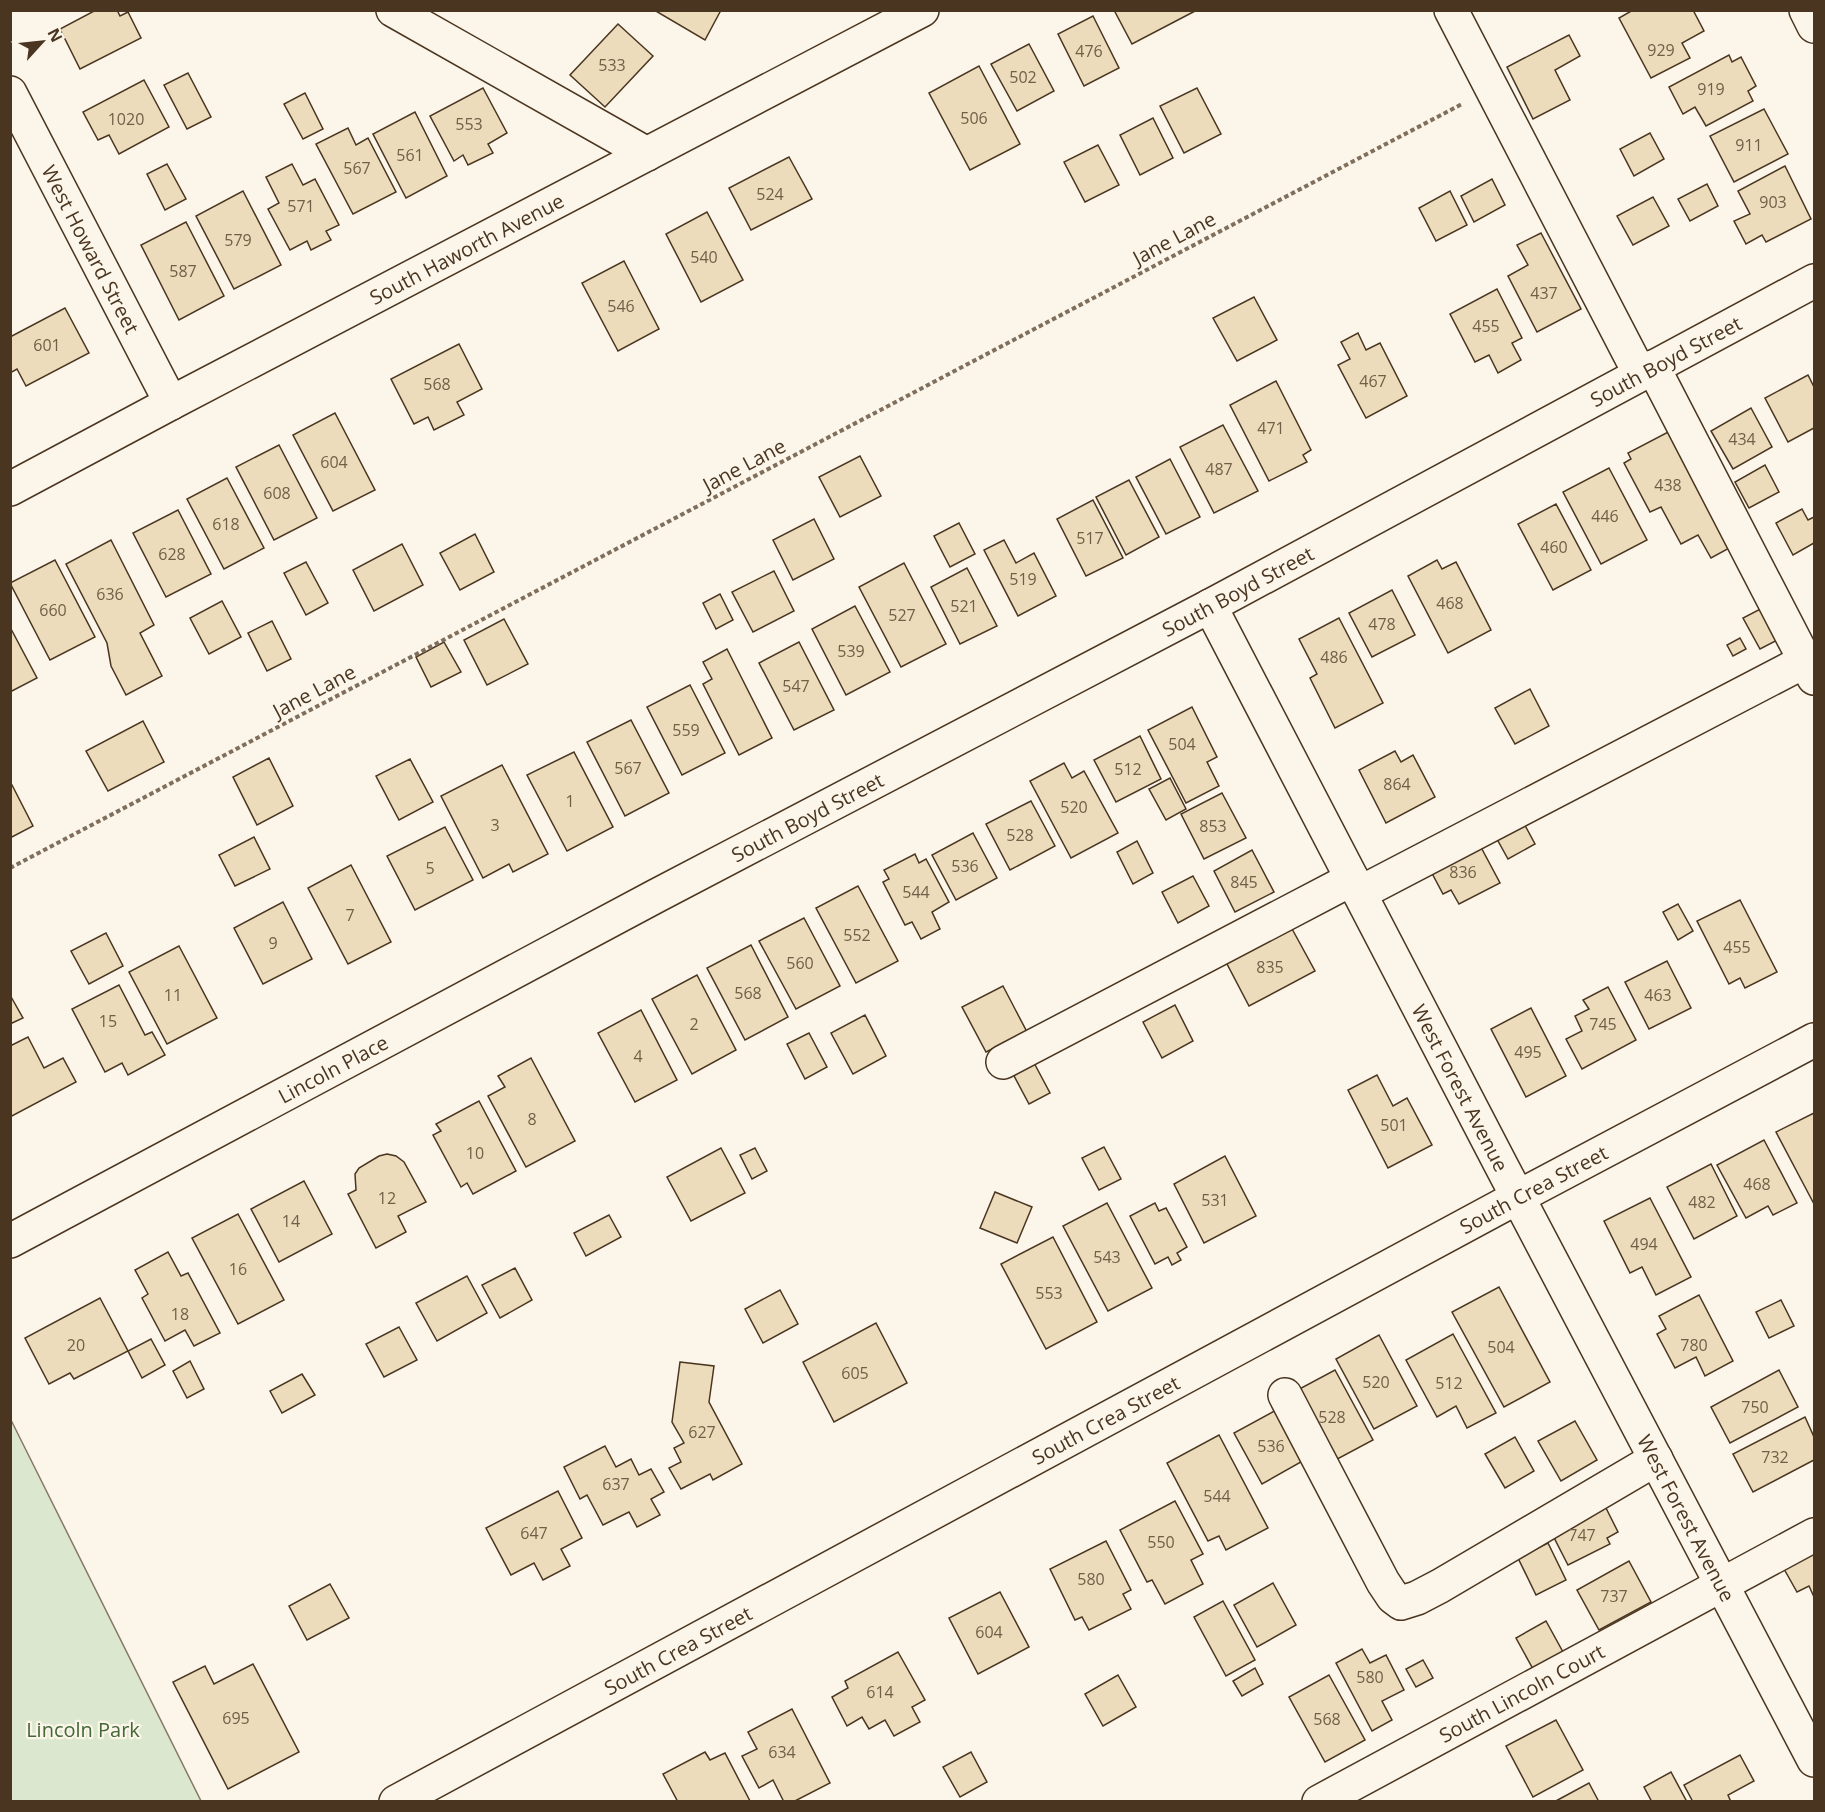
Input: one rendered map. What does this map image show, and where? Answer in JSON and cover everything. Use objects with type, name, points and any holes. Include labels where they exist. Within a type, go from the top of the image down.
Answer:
[{"type":"street","points":[[393,10],[647,154]]},
{"type":"street","name":"South Haworth Avenue","points":[[10,489],[922,10]]},
{"type":"street","points":[[1003,1062],[1356,886],[1810,669],[1451,10]]},
{"type":"street","points":[[1806,10],[1815,26]]},
{"type":"street","name":"West Howard Street","points":[[10,93],[171,403]]},
{"type":"street","name":"South Boyd Street","points":[[656,896],[1210,606],[1815,281]]},
{"type":"street","name":"West Forest Avenue","points":[[1210,606],[1815,1760]]},
{"type":"street","name":"Lincoln Place","points":[[10,1241],[656,896]]},
{"type":"street","name":"South Crea Street","points":[[396,1802],[1518,1197],[1815,1040]]},
{"type":"street","points":[[1285,1395],[1383,1582],[1393,1597],[1401,1603],[1417,1598],[1440,1586],[1656,1459]]},
{"type":"street","name":"South Lincoln Court","points":[[1319,1802],[1815,1535]]},
{"type":"path","name":"Jane Lane","points":[[10,868],[1492,88]]},
{"type":"green space","name":"Lincoln Park","points":[[11,1420],[201,1801],[11,1801]]},
{"type":"building","points":[[96,10],[117,10],[120,16],[128,12],[141,38],[80,69],[60,29]]},
{"type":"building","points":[[654,10],[721,10],[705,40]]},
{"type":"building","points":[[1114,10],[1197,10],[1132,44]]},
{"type":"building","points":[[1633,10],[1693,10],[1704,31],[1682,43],[1690,58],[1651,78],[1619,18]]},
{"type":"building","points":[[1093,16],[1119,68],[1084,86],[1058,34]]},
{"type":"building","points":[[618,24],[653,56],[605,107],[570,75]]},
{"type":"building","points":[[1569,35],[1580,56],[1555,70],[1570,100],[1533,119],[1507,67]]},
{"type":"building","points":[[1029,44],[1054,91],[1017,111],[991,64]]},
{"type":"building","points":[[1729,55],[1732,62],[1741,57],[1756,86],[1748,91],[1753,101],[1706,126],[1695,107],[1683,114],[1669,87]]},
{"type":"building","points":[[979,66],[1020,144],[970,170],[929,93]]},
{"type":"building","points":[[188,73],[211,117],[187,129],[164,85]]},
{"type":"building","points":[[144,80],[169,127],[119,154],[109,135],[98,140],[83,112]]},
{"type":"building","points":[[483,88],[507,133],[488,144],[493,153],[468,165],[463,155],[454,161],[430,116]]},
{"type":"building","points":[[1197,88],[1221,134],[1184,153],[1160,106]]},
{"type":"building","points":[[305,93],[323,129],[303,139],[284,104]]},
{"type":"building","points":[[1764,109],[1788,154],[1734,182],[1710,136]]},
{"type":"building","points":[[415,112],[447,176],[406,198],[373,134]]},
{"type":"building","points":[[1153,118],[1173,158],[1140,175],[1120,135]]},
{"type":"building","points":[[348,128],[356,145],[368,138],[396,192],[353,214],[316,144]]},
{"type":"building","points":[[1650,133],[1664,159],[1634,176],[1620,149]]},
{"type":"building","points":[[1098,145],[1119,185],[1085,202],[1064,162]]},
{"type":"building","points":[[789,157],[812,199],[751,230],[729,188]]},
{"type":"building","points":[[167,164],[186,199],[165,210],[147,174]]},
{"type":"building","points":[[292,164],[303,185],[315,179],[339,225],[326,231],[331,240],[311,250],[307,241],[290,250],[268,209],[279,203],[266,177]]},
{"type":"building","points":[[1785,166],[1811,219],[1766,242],[1762,235],[1746,244],[1734,221],[1750,214],[1738,191]]},
{"type":"building","points":[[1492,179],[1505,205],[1474,222],[1461,196]]},
{"type":"building","points":[[1707,184],[1718,206],[1690,221],[1678,199]]},
{"type":"building","points":[[243,191],[281,265],[234,289],[196,216]]},
{"type":"building","points":[[1450,191],[1467,225],[1436,241],[1419,208]]},
{"type":"building","points":[[1653,197],[1669,226],[1633,245],[1617,216]]},
{"type":"building","points":[[707,212],[743,280],[701,302],[666,234]]},
{"type":"building","points":[[186,222],[224,296],[179,320],[141,245]]},
{"type":"building","points":[[1541,233],[1581,309],[1537,332],[1508,276],[1528,265],[1517,245]]},
{"type":"building","points":[[624,261],[659,329],[618,351],[582,283]]},
{"type":"building","points":[[1497,289],[1522,338],[1512,343],[1521,360],[1498,373],[1489,355],[1475,362],[1450,314]]},
{"type":"building","points":[[1254,297],[1277,340],[1237,361],[1213,318]]},
{"type":"building","points":[[65,308],[89,353],[26,386],[17,369],[10,373],[10,337]]},
{"type":"building","points":[[1358,333],[1366,350],[1380,343],[1407,396],[1366,418],[1338,365],[1350,359],[1341,342]]},
{"type":"building","points":[[459,344],[482,389],[457,402],[464,415],[434,430],[428,417],[414,424],[391,379]]},
{"type":"building","points":[[1808,375],[1814,387],[1814,428],[1788,442],[1765,398]]},
{"type":"building","points":[[1276,381],[1311,450],[1303,455],[1307,462],[1269,481],[1230,405]]},
{"type":"building","points":[[1751,408],[1772,447],[1733,469],[1711,431]]},
{"type":"building","points":[[335,413],[375,490],[333,511],[293,435]]},
{"type":"building","points":[[1223,425],[1258,491],[1214,513],[1180,447]]},
{"type":"building","points":[[1672,430],[1733,546],[1711,558],[1698,535],[1681,544],[1661,507],[1650,512],[1624,463],[1631,459],[1628,453]]},
{"type":"building","points":[[279,445],[317,518],[274,540],[236,467]]},
{"type":"building","points":[[860,456],[881,496],[840,517],[819,477]]},
{"type":"building","points":[[1170,459],[1200,517],[1166,534],[1136,477]]},
{"type":"building","points":[[1765,465],[1779,492],[1749,508],[1735,482]]},
{"type":"building","points":[[1609,468],[1647,540],[1601,564],[1563,492]]},
{"type":"building","points":[[227,478],[264,548],[224,569],[187,499]]},
{"type":"building","points":[[1129,480],[1159,537],[1126,555],[1096,497]]},
{"type":"building","points":[[1093,500],[1123,558],[1086,576],[1057,519]]},
{"type":"building","points":[[1556,504],[1591,570],[1553,590],[1518,524]]},
{"type":"building","points":[[1802,509],[1808,520],[1814,517],[1814,543],[1793,555],[1776,523]]},
{"type":"building","points":[[178,510],[211,574],[166,597],[133,533]]},
{"type":"building","points":[[814,519],[834,559],[793,580],[773,540]]},
{"type":"building","points":[[959,523],[975,554],[950,567],[934,536]]},
{"type":"building","points":[[475,534],[494,572],[460,590],[440,553]]},
{"type":"building","points":[[111,540],[154,625],[140,633],[162,676],[126,695],[111,666],[107,643],[66,564]]},
{"type":"building","points":[[1004,540],[1016,563],[1034,553],[1056,596],[1018,616],[984,550]]},
{"type":"building","points":[[402,544],[423,585],[374,611],[353,570]]},
{"type":"building","points":[[55,560],[95,637],[50,660],[10,583]]},
{"type":"building","points":[[1437,560],[1442,569],[1456,562],[1491,630],[1448,653],[1408,576]]},
{"type":"building","points":[[306,562],[328,603],[306,615],[284,573]]},
{"type":"building","points":[[904,563],[946,644],[901,667],[859,587]]},
{"type":"building","points":[[967,568],[997,626],[960,644],[931,587]]},
{"type":"building","points":[[774,571],[794,611],[753,632],[732,592]]},
{"type":"building","points":[[1392,590],[1415,635],[1372,657],[1349,613]]},
{"type":"building","points":[[720,594],[733,620],[716,629],[703,603]]},
{"type":"building","points":[[222,601],[241,637],[209,654],[190,618]]},
{"type":"building","points":[[1768,605],[1785,636],[1760,649],[1743,618]]},
{"type":"building","points":[[855,606],[890,672],[846,695],[812,629]]},
{"type":"building","points":[[1339,618],[1383,703],[1335,728],[1310,678],[1317,674],[1299,639]]},
{"type":"building","points":[[504,619],[528,664],[487,685],[464,640]]},
{"type":"building","points":[[272,621],[291,659],[267,671],[248,633]]},
{"type":"building","points":[[10,627],[37,678],[10,692]]},
{"type":"building","points":[[1740,638],[1746,649],[1733,656],[1727,645]]},
{"type":"building","points":[[444,642],[461,672],[431,687],[416,657]]},
{"type":"building","points":[[799,642],[834,710],[794,730],[759,663]]},
{"type":"building","points":[[727,649],[772,738],[739,755],[703,684],[712,679],[703,662]]},
{"type":"building","points":[[690,685],[725,753],[682,775],[647,707]]},
{"type":"building","points":[[1530,689],[1549,726],[1515,744],[1495,708]]},
{"type":"building","points":[[1192,707],[1217,757],[1207,762],[1219,786],[1186,803],[1148,730]]},
{"type":"building","points":[[631,720],[669,793],[625,816],[587,742]]},
{"type":"building","points":[[143,721],[164,762],[108,791],[86,751]]},
{"type":"building","points":[[1140,736],[1161,779],[1116,802],[1094,760]]},
{"type":"building","points":[[1395,751],[1401,762],[1413,755],[1435,797],[1386,823],[1359,770]]},
{"type":"building","points":[[574,752],[613,827],[567,851],[527,775]]},
{"type":"building","points":[[269,758],[293,806],[257,825],[233,777]]},
{"type":"building","points":[[410,759],[433,802],[399,820],[376,776]]},
{"type":"building","points":[[1064,763],[1072,778],[1084,771],[1118,833],[1071,858],[1030,781]]},
{"type":"building","points":[[502,765],[548,854],[513,872],[509,864],[483,878],[441,796]]},
{"type":"building","points":[[1170,778],[1186,809],[1166,820],[1149,789]]},
{"type":"building","points":[[12,785],[33,826],[10,838],[10,786]]},
{"type":"building","points":[[1222,793],[1246,838],[1204,859],[1181,814]]},
{"type":"building","points":[[1031,801],[1055,846],[1010,870],[986,824]]},
{"type":"building","points":[[1520,816],[1535,844],[1508,859],[1492,830]]},
{"type":"building","points":[[445,827],[473,880],[415,910],[387,856]]},
{"type":"building","points":[[973,833],[997,878],[956,900],[932,855]]},
{"type":"building","points":[[1475,836],[1500,883],[1459,904],[1451,890],[1443,894],[1426,862]]},
{"type":"building","points":[[254,837],[270,869],[235,886],[219,855]]},
{"type":"building","points":[[1137,841],[1153,873],[1133,884],[1117,852]]},
{"type":"building","points":[[1252,850],[1274,892],[1235,912],[1214,871]]},
{"type":"building","points":[[915,854],[919,863],[926,859],[949,902],[932,912],[940,929],[921,939],[912,922],[905,925],[883,882],[889,879],[884,870]]},
{"type":"building","points":[[351,865],[391,942],[348,964],[308,888]]},
{"type":"building","points":[[1193,876],[1209,906],[1178,923],[1162,892]]},
{"type":"building","points":[[858,886],[898,961],[856,983],[816,908]]},
{"type":"building","points":[[1740,900],[1777,972],[1745,988],[1740,978],[1729,984],[1697,921]]},
{"type":"building","points":[[283,902],[312,959],[263,984],[234,928]]},
{"type":"building","points":[[1678,904],[1693,931],[1678,940],[1663,912]]},
{"type":"building","points":[[804,918],[840,986],[796,1009],[759,941]]},
{"type":"building","points":[[1291,927],[1315,971],[1249,1006],[1226,962]]},
{"type":"building","points":[[106,933],[123,966],[89,984],[71,951]]},
{"type":"building","points":[[751,945],[788,1017],[745,1040],[707,968]]},
{"type":"building","points":[[179,946],[217,1018],[167,1044],[129,972]]},
{"type":"building","points":[[1667,961],[1691,1008],[1649,1029],[1625,982]]},
{"type":"building","points":[[697,975],[736,1050],[692,1074],[652,999]]},
{"type":"building","points":[[119,985],[145,1035],[152,1032],[165,1055],[128,1075],[122,1063],[105,1072],[72,1009]]},
{"type":"building","points":[[1003,986],[1027,1032],[986,1052],[962,1007]]},
{"type":"building","points":[[1608,987],[1636,1040],[1582,1069],[1566,1039],[1582,1031],[1575,1016],[1589,1009],[1583,1000]]},
{"type":"building","points":[[10,995],[23,1018],[10,1024]]},
{"type":"building","points":[[1175,1005],[1193,1041],[1162,1058],[1143,1022]]},
{"type":"building","points":[[1531,1008],[1566,1076],[1526,1097],[1491,1029]]},
{"type":"building","points":[[641,1010],[677,1080],[635,1102],[598,1033]]},
{"type":"building","points":[[865,1015],[886,1056],[853,1074],[831,1033]]},
{"type":"building","points":[[809,1033],[827,1067],[805,1079],[787,1044]]},
{"type":"building","points":[[28,1037],[44,1068],[63,1058],[76,1082],[10,1117],[10,1046]]},
{"type":"building","points":[[531,1058],[575,1141],[526,1167],[488,1096],[505,1087],[498,1076]]},
{"type":"building","points":[[1033,1061],[1050,1093],[1029,1104],[1012,1072]]},
{"type":"building","points":[[1377,1075],[1393,1106],[1407,1098],[1432,1145],[1388,1168],[1348,1090]]},
{"type":"building","points":[[479,1101],[516,1171],[473,1194],[467,1183],[461,1187],[433,1135],[441,1131],[436,1124]]},
{"type":"building","points":[[1814,1113],[1814,1204],[1776,1132]]},
{"type":"building","points":[[1764,1140],[1797,1203],[1773,1215],[1768,1206],[1746,1218],[1717,1165]]},
{"type":"building","points":[[1104,1147],[1121,1179],[1099,1190],[1082,1158]]},
{"type":"building","points":[[721,1148],[745,1193],[691,1221],[667,1177]]},
{"type":"building","points":[[755,1148],[767,1171],[752,1179],[740,1155]]},
{"type":"building","points":[[387,1154],[396,1156],[404,1162],[426,1202],[398,1216],[406,1232],[376,1248],[348,1194],[356,1190],[355,1174],[359,1168]]},
{"type":"building","points":[[1225,1156],[1256,1216],[1204,1243],[1174,1184]]},
{"type":"building","points":[[1711,1164],[1737,1216],[1694,1239],[1667,1187]]},
{"type":"building","points":[[304,1181],[332,1234],[279,1262],[251,1209]]},
{"type":"building","points":[[995,1192],[1032,1207],[1017,1243],[980,1228]]},
{"type":"building","points":[[1650,1198],[1691,1277],[1656,1295],[1642,1267],[1630,1273],[1604,1221]]},
{"type":"building","points":[[1107,1203],[1152,1288],[1108,1311],[1063,1226]]},
{"type":"building","points":[[1155,1203],[1159,1211],[1166,1208],[1187,1247],[1177,1253],[1181,1260],[1172,1265],[1168,1257],[1155,1264],[1130,1216]]},
{"type":"building","points":[[238,1214],[284,1300],[238,1324],[192,1238]]},
{"type":"building","points":[[609,1215],[621,1237],[586,1256],[574,1233]]},
{"type":"building","points":[[1053,1237],[1097,1322],[1046,1349],[1001,1264]]},
{"type":"building","points":[[168,1252],[181,1276],[188,1273],[220,1333],[194,1346],[185,1330],[165,1341],[142,1298],[148,1294],[135,1270]]},
{"type":"building","points":[[515,1268],[532,1300],[500,1318],[482,1285]]},
{"type":"building","points":[[467,1276],[487,1313],[437,1341],[416,1303]]},
{"type":"building","points":[[1499,1287],[1550,1382],[1504,1407],[1452,1312]]},
{"type":"building","points":[[780,1290],[798,1324],[763,1343],[745,1309]]},
{"type":"building","points":[[1699,1295],[1733,1361],[1705,1376],[1696,1357],[1675,1368],[1657,1334],[1666,1329],[1659,1316]]},
{"type":"building","points":[[100,1298],[128,1351],[74,1379],[70,1373],[49,1384],[25,1338]]},
{"type":"building","points":[[1781,1300],[1794,1326],[1769,1338],[1756,1312]]},
{"type":"building","points":[[876,1323],[907,1383],[834,1422],[803,1362]]},
{"type":"building","points":[[399,1327],[417,1360],[384,1377],[366,1344]]},
{"type":"building","points":[[1453,1334],[1496,1413],[1467,1428],[1456,1406],[1437,1417],[1406,1360]]},
{"type":"building","points":[[1379,1335],[1417,1406],[1374,1429],[1336,1359]]},
{"type":"building","points":[[151,1339],[165,1365],[142,1378],[128,1351]]},
{"type":"building","points":[[190,1361],[204,1389],[187,1398],[173,1371]]},
{"type":"building","points":[[680,1362],[714,1366],[709,1402],[742,1464],[713,1480],[710,1474],[681,1489],[669,1468],[681,1462],[674,1448],[684,1443],[672,1422]]},
{"type":"building","points":[[1335,1370],[1373,1440],[1328,1464],[1290,1394]]},
{"type":"building","points":[[1779,1370],[1798,1407],[1730,1443],[1711,1407]]},
{"type":"building","points":[[302,1374],[315,1395],[282,1413],[270,1391]]},
{"type":"building","points":[[1280,1408],[1308,1458],[1262,1484],[1234,1433]]},
{"type":"building","points":[[1805,1417],[1814,1437],[1814,1460],[1753,1492],[1733,1454]]},
{"type":"building","points":[[1575,1421],[1597,1460],[1561,1481],[1538,1441]]},
{"type":"building","points":[[1219,1435],[1268,1528],[1226,1550],[1219,1536],[1208,1541],[1167,1463]]},
{"type":"building","points":[[1515,1437],[1534,1471],[1505,1488],[1485,1454]]},
{"type":"building","points":[[605,1446],[616,1467],[631,1459],[639,1475],[651,1469],[664,1492],[651,1499],[660,1515],[637,1527],[629,1512],[603,1525],[587,1495],[580,1499],[564,1467]]},
{"type":"building","points":[[558,1491],[582,1538],[561,1549],[570,1566],[543,1580],[534,1563],[511,1575],[486,1528]]},
{"type":"building","points":[[1175,1501],[1203,1554],[1191,1560],[1203,1584],[1165,1604],[1152,1580],[1147,1582],[1120,1530]]},
{"type":"building","points":[[1605,1506],[1618,1532],[1607,1538],[1610,1544],[1568,1565],[1547,1524]]},
{"type":"building","points":[[1106,1541],[1131,1590],[1123,1594],[1131,1609],[1089,1630],[1082,1617],[1075,1620],[1050,1569]]},
{"type":"building","points":[[1548,1543],[1566,1580],[1536,1595],[1518,1558]]},
{"type":"building","points":[[1814,1544],[1814,1597],[1809,1586],[1797,1592],[1784,1569]]},
{"type":"building","points":[[1629,1561],[1651,1602],[1599,1630],[1577,1590]]},
{"type":"building","points":[[1273,1583],[1296,1625],[1257,1647],[1234,1605]]},
{"type":"building","points":[[330,1584],[349,1618],[307,1640],[289,1606]]},
{"type":"building","points":[[1000,1592],[1029,1647],[978,1674],[949,1618]]},
{"type":"building","points":[[1223,1601],[1255,1660],[1226,1676],[1194,1617]]},
{"type":"building","points":[[1546,1621],[1563,1652],[1533,1669],[1516,1638]]},
{"type":"building","points":[[1362,1649],[1370,1663],[1386,1655],[1404,1690],[1382,1701],[1392,1720],[1372,1731],[1336,1663]]},
{"type":"building","points":[[898,1652],[925,1700],[912,1707],[920,1722],[894,1736],[885,1720],[869,1729],[862,1717],[847,1726],[832,1697],[848,1688],[845,1681]]},
{"type":"building","points":[[1423,1660],[1433,1678],[1416,1687],[1406,1669]]},
{"type":"building","points":[[253,1664],[299,1752],[228,1789],[173,1682],[205,1666],[214,1684]]},
{"type":"building","points":[[1255,1668],[1263,1684],[1242,1696],[1233,1681]]},
{"type":"building","points":[[1118,1675],[1136,1707],[1103,1726],[1085,1694]]},
{"type":"building","points":[[1329,1675],[1365,1740],[1325,1762],[1289,1697]]},
{"type":"building","points":[[792,1709],[830,1783],[793,1802],[784,1802],[773,1780],[759,1788],[742,1756],[757,1749],[748,1732]]},
{"type":"building","points":[[1556,1720],[1583,1770],[1533,1797],[1506,1746]]},
{"type":"building","points":[[705,1752],[710,1760],[725,1753],[750,1801],[678,1802],[663,1774]]},
{"type":"building","points":[[971,1752],[987,1782],[960,1797],[943,1767]]},
{"type":"building","points":[[1740,1755],[1754,1781],[1728,1795],[1731,1802],[1693,1802],[1684,1785]]},
{"type":"building","points":[[1671,1772],[1687,1802],[1652,1802],[1644,1787]]},
{"type":"building","points":[[1589,1783],[1599,1802],[1554,1802]]}]
